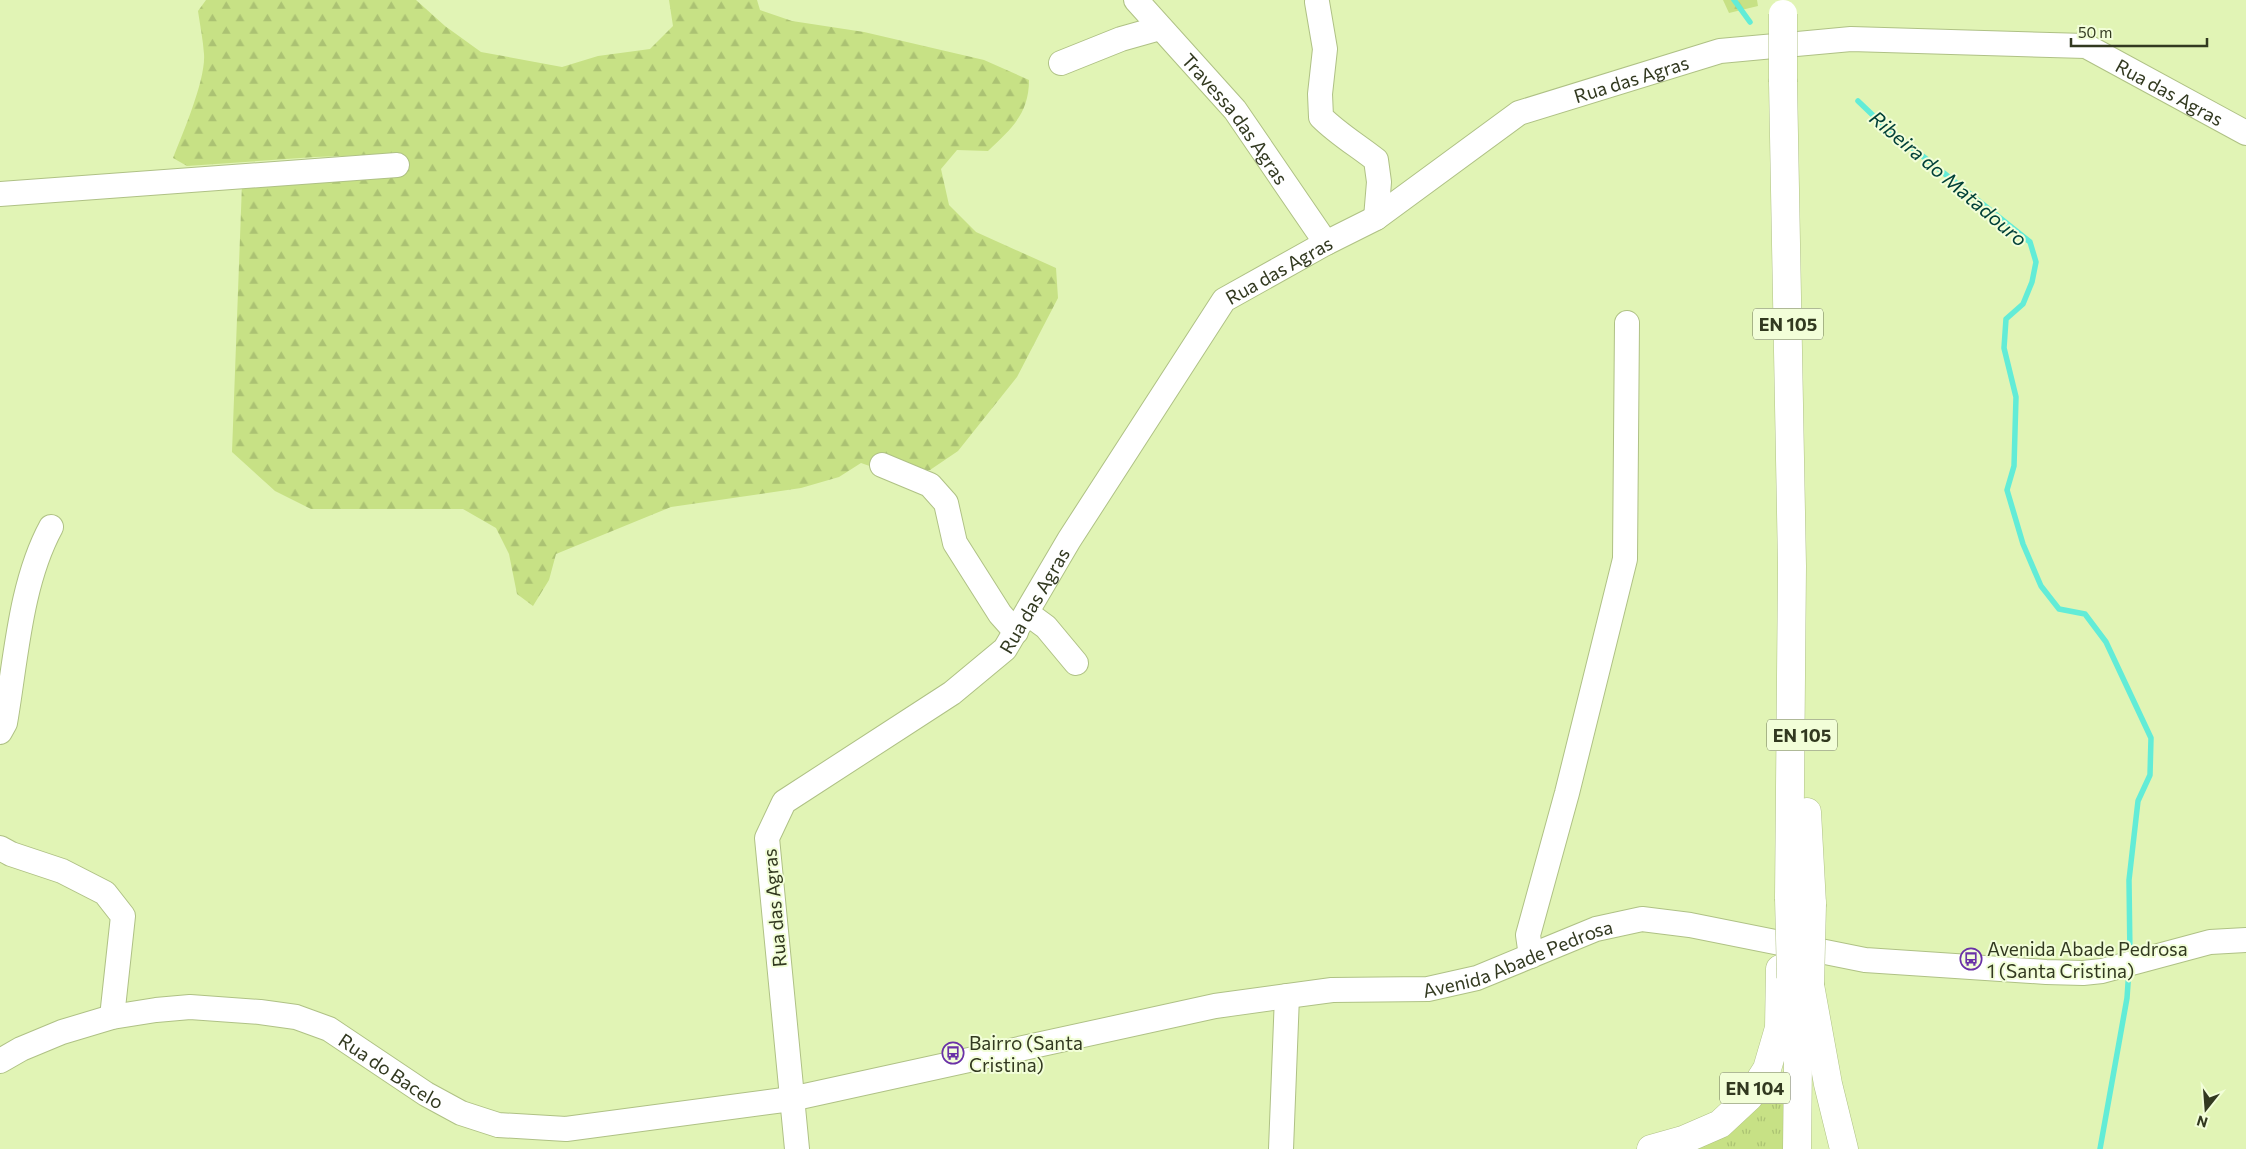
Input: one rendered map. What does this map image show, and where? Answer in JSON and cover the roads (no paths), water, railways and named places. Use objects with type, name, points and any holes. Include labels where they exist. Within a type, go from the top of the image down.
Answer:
[{"type":"main road","name":"EN 105","points":[[1783,7],[1792,566],[1800,901]]},
{"type":"main road","name":"EN 104","points":[[1651,1149],[1683,1140],[1720,1124],[1749,1097],[1767,1069],[1794,977],[1800,901]]},
{"type":"main road","name":"EN 104","points":[[1794,977],[1828,1084],[1844,1149]]},
{"type":"main road","points":[[1794,977],[1798,1062],[1797,1149]]},
{"type":"main road","points":[[1794,977],[1810,1062],[1812,1149]]},
{"type":"street","name":"Travessa das Agras","points":[[1136,0],[1235,110],[1326,243]]},
{"type":"street","points":[[1318,2],[1325,49],[1320,94],[1321,117],[1337,134],[1359,146],[1376,160],[1378,182],[1376,218]]},
{"type":"street","points":[[1061,63],[1121,39],[1160,28]]},
{"type":"street","name":"Rua das Agras","points":[[797,1149],[767,838],[784,802],[952,693],[1005,649],[1069,540],[1224,300],[1326,243],[1376,218],[1519,113],[1720,51],[1850,39],[2086,46],[2246,133]]},
{"type":"street","points":[[0,194],[397,165]]},
{"type":"street","points":[[1531,956],[1528,935],[1567,793],[1625,559],[1627,323]]},
{"type":"street","points":[[882,464],[930,485],[946,503],[955,543],[1000,614],[1022,622],[1046,627],[1076,664]]},
{"type":"street","points":[[0,732],[5,723],[33,570],[52,527]]},
{"type":"street","points":[[4,853],[62,871],[105,893],[123,916],[112,1017]]},
{"type":"street","name":"Avenida Abade Pedrosa","points":[[791,1099],[1215,1006],[1332,990],[1428,989],[1477,978],[1596,929],[1642,920],[1690,925],[1865,960],[2046,972],[2083,973],[2102,971],[2210,942],[2243,937]]},
{"type":"street","points":[[1281,1149],[1287,996]]},
{"type":"street","name":"Rua do Bacelo","points":[[0,1061],[21,1049],[54,1035],[112,1017],[190,1007],[296,1017],[329,1029],[426,1094],[461,1113],[498,1125],[566,1129],[791,1099]]},
{"type":"waterway","name":"Ribeira do Matadouro","points":[[1734,0],[1750,22]]},
{"type":"waterway","name":"Ribeira do Matadouro","points":[[1858,101],[1880,122],[2030,242],[2036,262],[2032,282],[2023,304],[2006,319],[2004,348],[2016,397],[2014,466],[2007,490],[2023,544],[2041,586],[2059,609],[2085,614],[2106,642],[2151,738],[2150,775],[2138,801],[2129,880],[2130,957]]},
{"type":"waterway","name":"Ribeira do Matadouro","points":[[2100,1149],[2127,998],[2129,969]]},
{"type":"place","name":"Avenida Abade Pedrosa 1 (Santa Cristina)","points":[[1971,959]]},
{"type":"place","name":"Bairro (Santa Cristina)","points":[[953,1053]]}]
